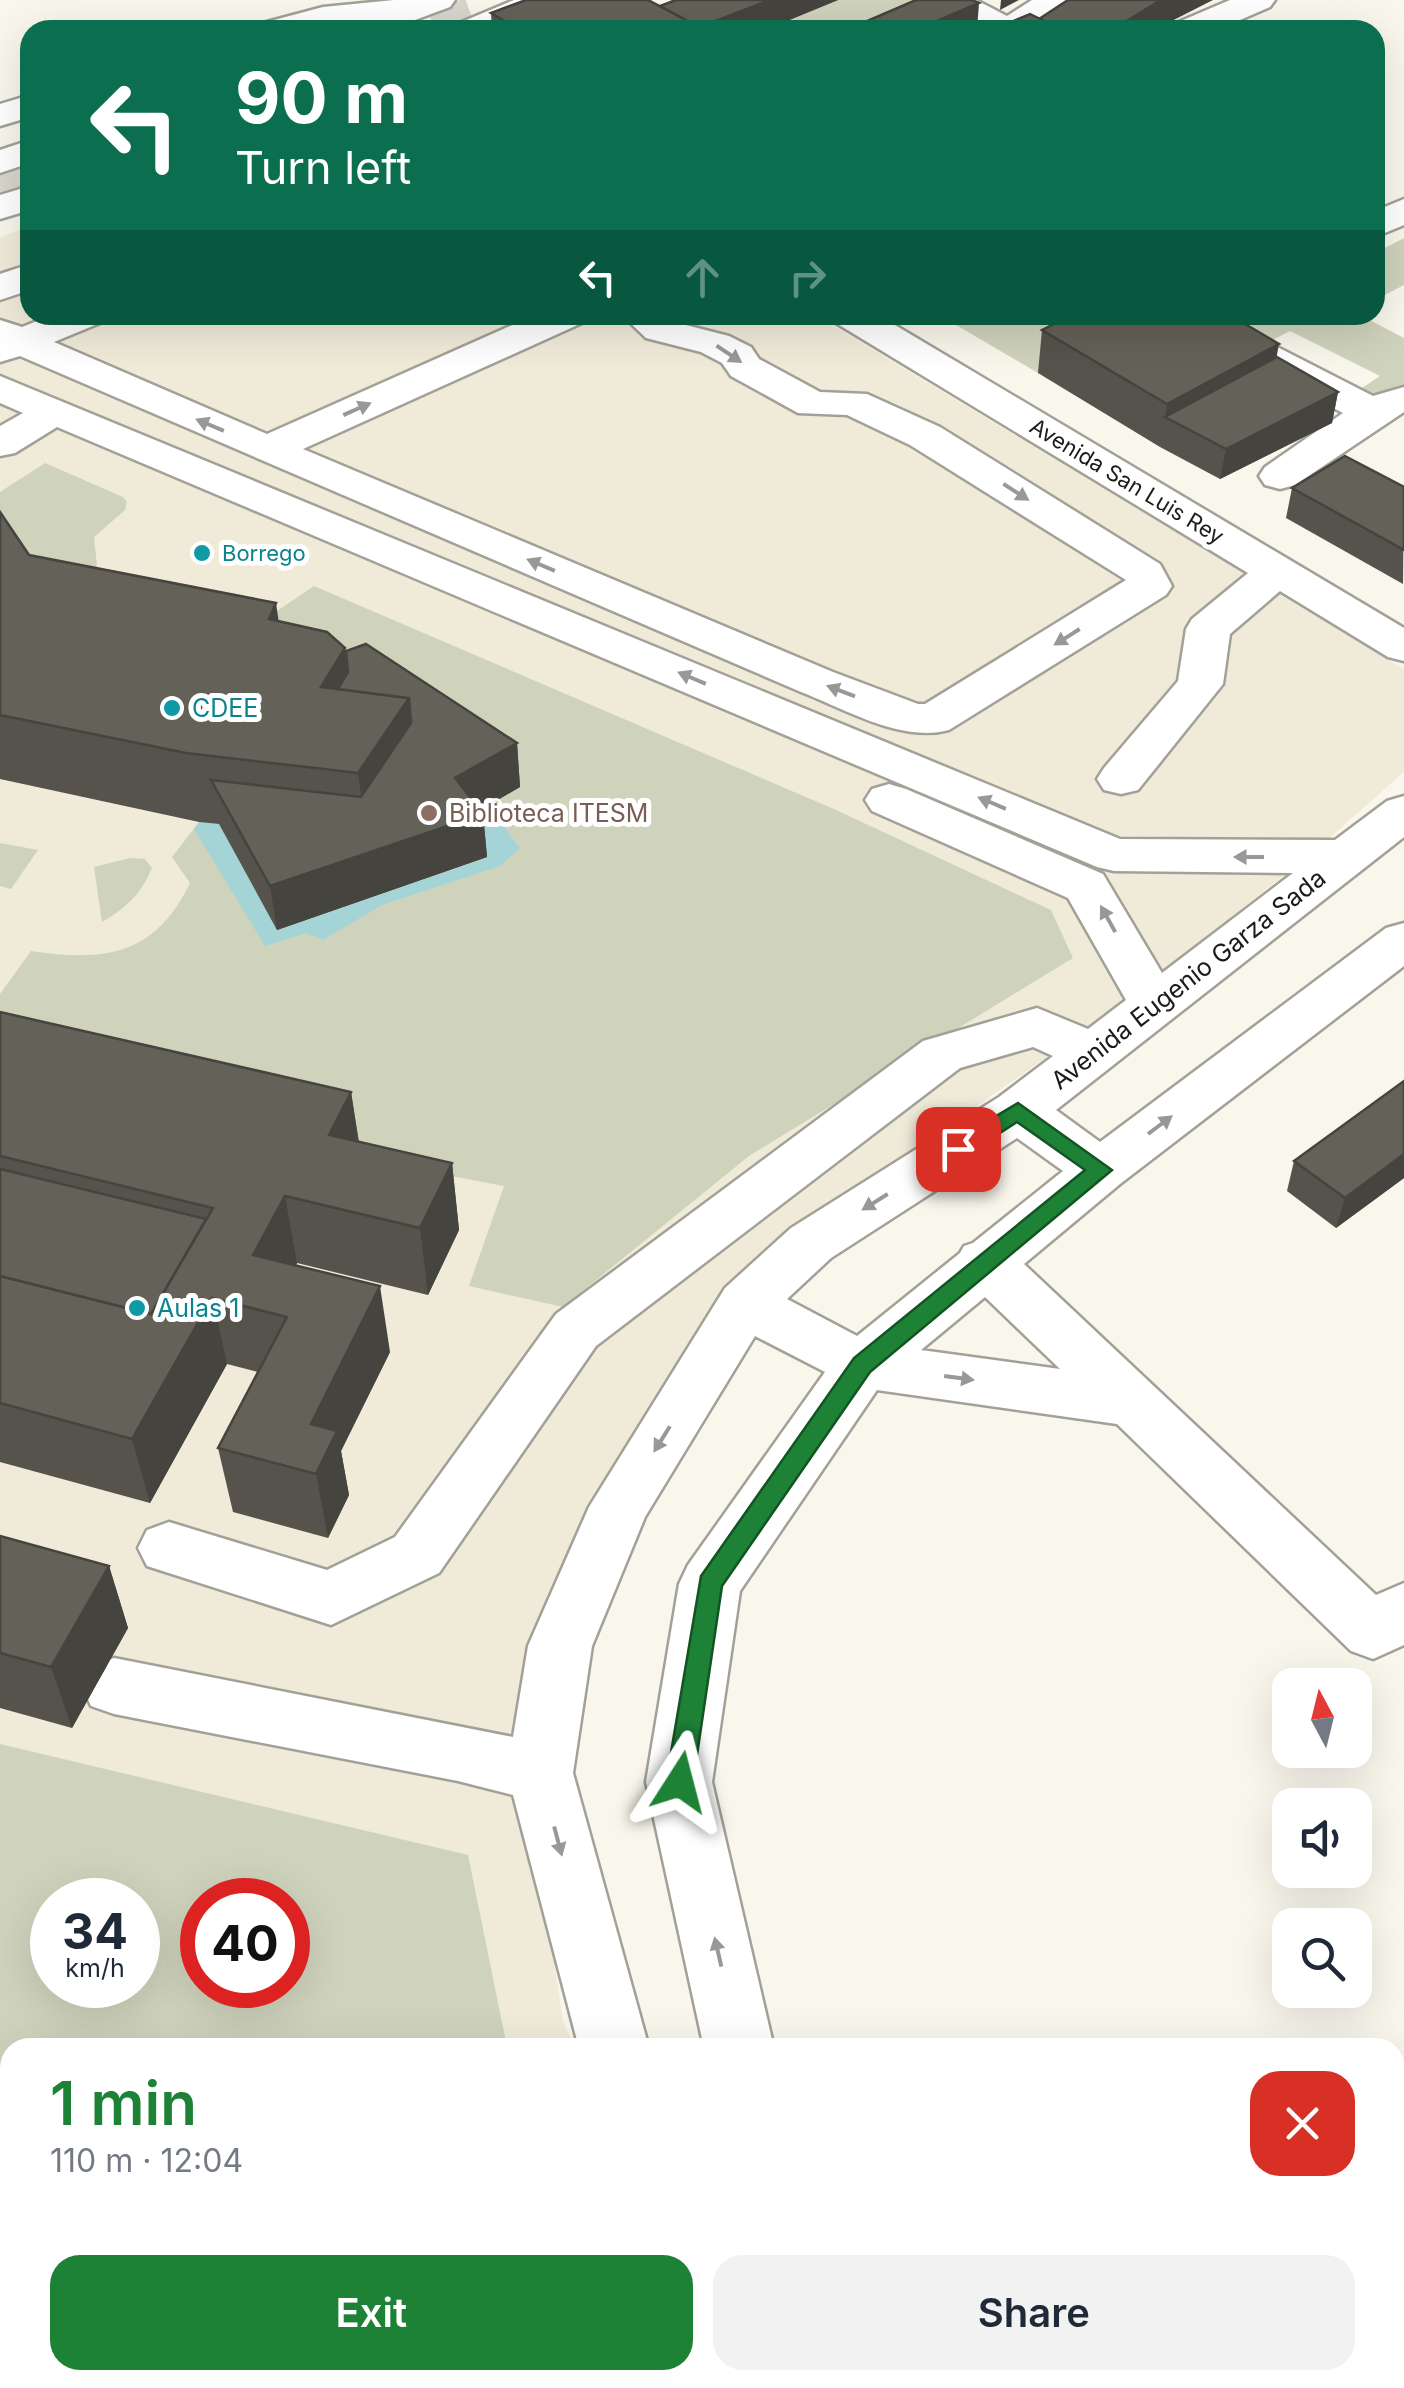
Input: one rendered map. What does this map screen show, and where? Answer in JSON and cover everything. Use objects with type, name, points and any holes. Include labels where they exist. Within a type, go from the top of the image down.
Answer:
[{"type":"main road","points":[[480,20],[531,0]]},
{"type":"main road","points":[[481,20],[543,0]]},
{"type":"main road","points":[[1024,20],[1054,0]]},
{"type":"main road","points":[[1211,20],[1258,0]]},
{"type":"main road","points":[[1259,20],[1276,0]]},
{"type":"main road","points":[[959,2],[991,20]]},
{"type":"main road","points":[[312,20],[427,4]]},
{"type":"main road","points":[[384,20],[427,4]]},
{"type":"main road","points":[[7,342],[57,325]]},
{"type":"main road","points":[[268,449],[546,325]]},
{"type":"main road","points":[[7,342],[912,718],[933,720],[1150,586],[1146,573],[925,436],[853,404],[812,404],[745,367],[738,355],[654,325]]},
{"type":"main road","name":"Avenida San Luis Rey","points":[[867,325],[1404,647]]},
{"type":"main road","points":[[1215,325],[1388,404]]},
{"type":"main road","points":[[0,388],[23,421],[190,486],[321,551],[1025,839],[1136,858],[1346,856]]},
{"type":"main road","points":[[1280,476],[1388,404]]},
{"type":"main road","points":[[23,421],[782,715],[1025,839],[1097,899],[1154,1004]]},
{"type":"main road","points":[[1121,778],[1200,684],[1208,629],[1277,571]]},
{"type":"main road","points":[[740,649],[782,715]]},
{"type":"main road","name":"Avenida Eugenio Garza Sada","points":[[611,2038],[540,1773],[560,1646],[619,1507],[745,1304],[811,1243],[1018,1112],[1404,812]]},
{"type":"main road","points":[[738,2038],[680,1782],[710,1584],[862,1365],[1101,1170],[1404,940]]},
{"type":"main road","points":[[169,1548],[331,1598],[417,1554],[576,1330],[942,1054],[1036,1027],[1093,1052]]},
{"type":"main road","points":[[1018,1112],[1101,1170]]},
{"type":"main road","points":[[984,1262],[1127,1402],[1374,1632],[1404,1610]]},
{"type":"main road","points":[[745,1304],[862,1365],[1127,1402]]},
{"type":"main road","points":[[114,1686],[458,1752],[540,1773]]},
{"type":"shaded area","points":[[20,229],[20,325],[832,325],[1404,669],[1404,772],[1316,850],[1113,1011],[758,1259],[528,1780],[563,2021],[571,2038],[0,2038],[0,238]]},
{"type":"green space","points":[[838,0],[912,0],[943,15],[932,20],[789,20]]},
{"type":"green space","points":[[1404,238],[1404,285],[1385,295],[1385,248]]},
{"type":"green space","points":[[956,325],[1130,325],[1038,373]]},
{"type":"green space","points":[[1379,325],[1404,338],[1404,386],[1381,398],[1362,388],[1380,376],[1290,331],[1271,341],[1251,326]]},
{"type":"green space","points":[[45,463],[127,502],[125,510],[94,537],[98,575],[0,569],[0,492]]},
{"type":"green space","points":[[314,586],[836,810],[1051,910],[1073,958],[749,1156],[563,1307],[469,1286],[504,1186],[361,1159],[0,1076],[0,994],[31,951],[104,954],[144,939],[161,926],[190,883],[172,857],[199,822],[219,824],[278,929],[519,787],[210,656]]},
{"type":"green space","points":[[0,843],[38,850],[11,889],[0,886]]},
{"type":"green space","points":[[130,858],[145,859],[152,868],[132,900],[102,922],[94,867]]},
{"type":"green space","points":[[0,1744],[468,1855],[505,2038],[0,2038]]},
{"type":"water","points":[[488,805],[520,848],[500,866],[382,905],[323,940],[306,933],[265,946],[194,829],[199,822],[219,824],[278,929],[486,858],[459,822]]},
{"type":"building","points":[[526,0],[648,0],[686,20],[503,20],[491,13]]},
{"type":"building","points":[[676,0],[770,0],[718,20],[686,20],[660,6]]},
{"type":"building","points":[[916,0],[979,3],[939,20],[870,20]]},
{"type":"building","points":[[1068,0],[1161,0],[1128,20],[1039,19]]},
{"type":"building","points":[[1030,14],[1042,20],[1016,20]]},
{"type":"building","points":[[1052,325],[1247,325],[1279,344],[1167,404],[1042,330]]},
{"type":"building","points":[[1277,357],[1338,392],[1226,449],[1165,417]]},
{"type":"building","points":[[1345,456],[1404,487],[1404,550],[1292,488]]},
{"type":"building","points":[[0,512],[29,555],[276,603],[269,619],[327,632],[345,648],[321,687],[409,698],[358,773],[186,753],[0,715]]},
{"type":"building","points":[[366,644],[517,743],[455,778],[483,814],[270,886],[211,780],[361,797],[411,723],[409,698],[338,689],[348,672],[346,651]]},
{"type":"building","points":[[0,1012],[351,1092],[329,1135],[452,1163],[420,1228],[285,1196],[253,1255],[380,1286],[311,1424],[337,1431],[316,1474],[218,1448],[287,1317],[212,1298],[132,1439],[0,1403],[0,1276],[151,1314],[213,1208],[0,1156]]},
{"type":"building","points":[[1404,1081],[1404,1154],[1345,1198],[1294,1161]]},
{"type":"building","points":[[0,1169],[206,1219],[151,1314],[0,1276]]},
{"type":"building","points":[[0,1536],[109,1566],[51,1667],[0,1653]]},
{"type":"tunnel","points":[[462,20],[479,14]]},
{"type":"tunnel","points":[[0,191],[20,183]]},
{"type":"place","name":"Borrego","points":[[202,553]]},
{"type":"place","name":"CDEE","points":[[172,708]]},
{"type":"place","name":"Biblioteca ITESM","points":[[429,813]]},
{"type":"place","name":"Aulas 1","points":[[137,1308]]},
{"type":"route","points":[[680,1782],[710,1584],[862,1365],[1101,1170],[1018,1112],[958,1149]]}]
